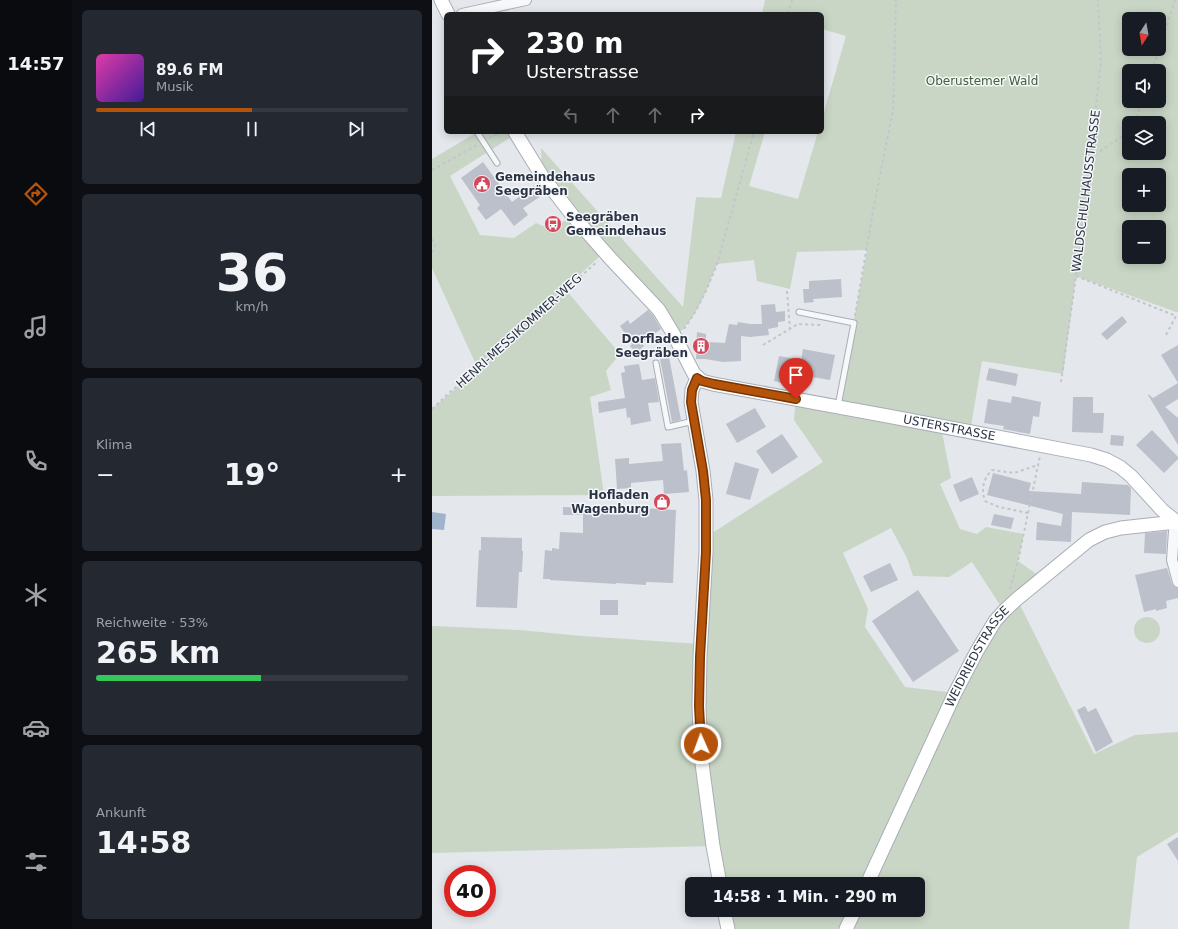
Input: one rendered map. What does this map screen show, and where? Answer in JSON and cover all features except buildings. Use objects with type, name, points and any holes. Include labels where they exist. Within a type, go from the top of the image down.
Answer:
[{"type":"street","points":[[440,0],[447,12]]},
{"type":"street","points":[[471,12],[526,0]]},
{"type":"street","points":[[516,134],[554,193],[606,254],[659,310],[674,335],[690,368],[697,378],[692,390],[691,402],[703,471],[706,500],[706,552],[700,657],[699,706],[701,756],[719,877]]},
{"type":"street","name":"USTERSTRASSE","points":[[697,378],[714,384],[1042,446],[1106,460],[1120,467],[1131,476],[1162,510],[1177,523]]},
{"type":"street","points":[[1177,523],[1174,531],[1172,560],[1178,582]]},
{"type":"street","name":"WEIDRIEDSTRASSE","points":[[870,877],[955,693],[995,621],[1017,599],[1089,540],[1105,532],[1121,528],[1177,523]]},
{"type":"street","points":[[725,917],[728,929]]},
{"type":"street","points":[[846,929],[852,917]]},
{"type":"lane","points":[[478,134],[496,163]]},
{"type":"lane","points":[[799,312],[854,323],[838,407]]},
{"type":"lane","points":[[656,363],[668,427],[695,421]]},
{"type":"path","points":[[789,12],[792,0]]},
{"type":"path","points":[[854,323],[893,110],[896,0]]},
{"type":"path","name":"WALDSCHULHAUSSTRASSE","points":[[1061,382],[1076,276],[1101,62],[1098,0]]},
{"type":"path","points":[[1154,64],[1175,0]]},
{"type":"path","points":[[432,170],[497,134]]},
{"type":"path","points":[[674,335],[684,329],[694,314],[714,271],[753,134]]},
{"type":"path","points":[[1090,158],[1122,137]]},
{"type":"path","points":[[432,239],[435,246],[432,252]]},
{"type":"path","name":"HENRI-MESSIKOMMER-WEG","points":[[432,409],[606,254]]},
{"type":"path","points":[[1076,276],[1176,316],[1165,337]]},
{"type":"path","points":[[787,291],[790,329]]},
{"type":"path","points":[[763,345],[798,324],[826,325]]},
{"type":"path","points":[[1010,590],[1018,561],[1042,446]]},
{"type":"path","points":[[1028,513],[999,507],[985,501],[982,492],[986,476],[992,470],[1014,474],[1038,465]]},
{"type":"green space","name":"Oberustemer Wald","points":[[765,0],[1178,0],[1178,312],[1076,276],[1063,374],[982,361],[970,432],[941,427],[951,478],[940,484],[960,529],[977,534],[986,527],[1024,534],[1018,561],[1042,578],[1017,599],[1094,754],[1135,735],[1178,732],[1178,832],[1137,857],[1129,929],[728,929],[725,917],[925,917],[925,877],[719,877],[713,846],[432,853],[432,626],[520,630],[700,644],[706,537],[823,462],[794,420],[796,399],[838,407],[867,250],[797,252],[790,289],[757,281],[754,260],[717,264],[695,314],[680,332],[674,335],[601,255],[502,347],[566,290],[620,354],[606,371],[611,390],[590,397],[604,495],[432,496],[432,409],[478,369],[432,268],[432,159],[474,134],[516,134],[450,176],[480,235],[514,238],[536,223],[552,230],[573,216],[542,176],[541,148],[683,307],[696,197],[721,198],[736,134],[764,134],[749,186],[798,199],[817,134],[824,134],[824,112],[846,36],[824,30],[824,12],[762,12]],"holes":[[[891,528],[907,558],[913,576],[949,577],[972,562],[1004,611],[955,693],[905,687],[865,627],[868,609],[843,553]]]},
{"type":"green space","points":[[1147,617],[1156,621],[1160,630],[1156,639],[1147,643],[1138,639],[1134,630],[1138,621]]},
{"type":"water","points":[[432,512],[446,514],[444,530],[432,529]]},
{"type":"place","name":"Gemeindehaus Seegräben","points":[[482,184]]},
{"type":"place","name":"Seegräben Gemeindehaus","points":[[553,224]]},
{"type":"place","name":"Dorfladen Seegräben","points":[[701,346]]},
{"type":"place","name":"Hofladen Wagenburg","points":[[662,502]]},
{"type":"route","points":[[701,744],[699,706],[700,657],[706,552],[706,500],[703,471],[691,402],[693,386],[697,378],[714,384],[796,399]]}]
